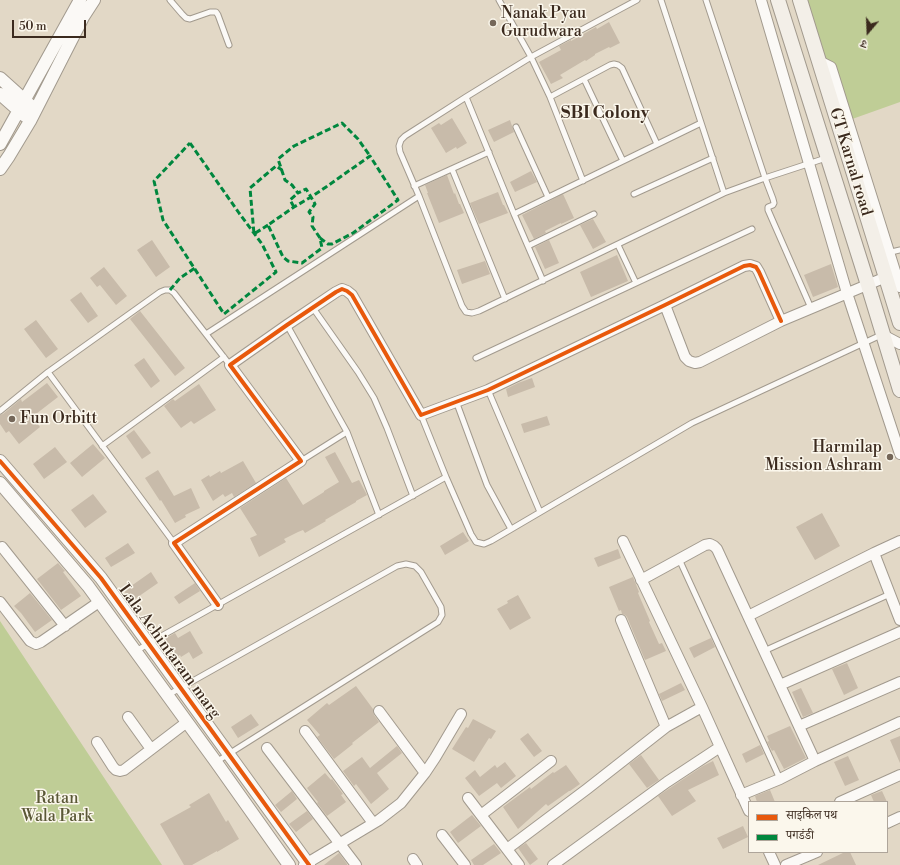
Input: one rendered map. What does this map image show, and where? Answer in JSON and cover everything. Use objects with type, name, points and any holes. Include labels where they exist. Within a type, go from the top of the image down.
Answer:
[{"type":"main road","name":"GT Karnal road","points":[[778,0],[900,390]]},
{"type":"main road","name":"GT Karnal road","points":[[800,0],[829,93],[884,254],[886,277],[900,323]]},
{"type":"main road","points":[[808,98],[829,93]]},
{"type":"street","points":[[0,144],[80,0]]},
{"type":"street","points":[[0,169],[30,121],[83,17],[94,0]]},
{"type":"street","points":[[761,0],[848,293],[900,454]]},
{"type":"street","points":[[819,61],[831,67],[884,254],[900,287]]},
{"type":"street","points":[[0,78],[22,105],[30,121]]},
{"type":"street","points":[[0,94],[22,105],[35,109]]},
{"type":"street","points":[[218,605],[174,542],[300,460],[227,361],[287,325],[336,292],[342,289],[347,290],[352,295],[421,415],[488,390],[744,266],[750,265],[756,267],[781,321]]},
{"type":"street","points":[[665,305],[685,357],[690,362],[695,363],[700,362],[781,321],[886,277]]},
{"type":"street","points":[[883,334],[900,344]]},
{"type":"street","name":"Lala Achintaram marg","points":[[0,461],[101,578],[307,864]]},
{"type":"street","name":"Lala Achintaram marg","points":[[0,483],[88,586],[289,865]]},
{"type":"street","points":[[623,541],[702,707],[748,809]]},
{"type":"street","points":[[748,616],[900,541]]},
{"type":"street","points":[[641,580],[705,545],[710,544],[717,549],[815,761]]},
{"type":"street","points":[[2,547],[65,626]]},
{"type":"street","points":[[874,553],[900,620]]},
{"type":"street","points":[[0,602],[30,641],[36,644],[99,602]]},
{"type":"street","points":[[621,620],[666,727]]},
{"type":"street","points":[[780,685],[900,632]]},
{"type":"street","points":[[799,726],[900,682]]},
{"type":"street","points":[[507,849],[587,790],[666,727],[702,707]]},
{"type":"street","points":[[379,711],[425,773]]},
{"type":"street","points":[[307,864],[373,823],[401,803],[425,773],[461,714]]},
{"type":"street","points":[[128,717],[151,749]]},
{"type":"street","points":[[97,742],[113,767],[120,771],[124,770],[187,722]]},
{"type":"street","points":[[741,795],[780,779],[815,761],[900,722]]},
{"type":"street","points":[[305,731],[373,823]]},
{"type":"street","points":[[552,865],[667,782],[720,747]]},
{"type":"street","points":[[267,748],[356,865]]},
{"type":"street","points":[[480,814],[551,761]]},
{"type":"street","points":[[842,801],[900,775]]},
{"type":"street","points":[[468,798],[519,865]]},
{"type":"street","points":[[888,823],[900,817]]},
{"type":"street","points":[[442,835],[465,865]]},
{"type":"street","points":[[769,853],[775,865]]},
{"type":"street","points":[[786,865],[815,853]]},
{"type":"lane","points":[[170,0],[186,18],[216,12],[229,44]]},
{"type":"lane","points":[[499,0],[532,57],[550,97],[583,181]]},
{"type":"lane","points":[[637,0],[532,57],[466,97],[401,140],[399,146],[400,152],[462,306],[466,312],[472,313],[479,311],[724,193],[827,158]]},
{"type":"lane","points":[[661,0],[724,193]]},
{"type":"lane","points":[[706,0],[774,201],[772,205],[768,207],[768,210],[811,308]]},
{"type":"lane","points":[[550,97],[610,65],[618,65],[622,68],[657,144]]},
{"type":"lane","points":[[584,79],[623,161]]},
{"type":"lane","points":[[466,97],[543,281]]},
{"type":"lane","points":[[514,214],[701,123]]},
{"type":"lane","points":[[516,127],[548,197]]},
{"type":"lane","points":[[414,186],[489,152]]},
{"type":"lane","points":[[634,194],[713,158]]},
{"type":"lane","points":[[452,169],[505,299]]},
{"type":"lane","points":[[206,334],[419,196]]},
{"type":"lane","points":[[528,246],[594,214]]},
{"type":"lane","points":[[476,358],[752,229]]},
{"type":"lane","points":[[618,244],[636,283]]},
{"type":"lane","points":[[884,254],[900,250]]},
{"type":"lane","points":[[0,411],[48,372],[160,292],[170,290],[174,293],[227,361],[102,446]]},
{"type":"lane","points":[[313,308],[358,372],[374,398],[413,496]]},
{"type":"lane","points":[[287,325],[347,432],[379,515]]},
{"type":"lane","points":[[421,415],[471,534],[476,542],[484,544],[692,423],[883,334]]},
{"type":"lane","points":[[48,372],[174,542]]},
{"type":"lane","points":[[488,390],[540,512]]},
{"type":"lane","points":[[456,401],[487,484],[512,529]]},
{"type":"lane","points":[[300,460],[347,432]]},
{"type":"lane","points":[[136,652],[446,477]]},
{"type":"lane","points":[[679,559],[780,779]]},
{"type":"lane","points":[[168,695],[397,566],[406,564],[414,566],[421,572],[441,607],[442,615],[438,622],[216,762]]},
{"type":"lane","points":[[764,651],[890,594]]},
{"type":"green space","points":[[807,0],[900,0],[900,102],[841,123]]},
{"type":"green space","name":"Ratan Wala Park","points":[[0,621],[162,865],[0,865]]},
{"type":"building","points":[[609,22],[620,43],[595,54],[586,61],[585,60],[560,75],[563,78],[551,84],[539,62],[561,50],[559,46]]},
{"type":"building","points":[[452,118],[467,143],[446,153],[431,128],[439,123],[441,125]]},
{"type":"building","points":[[510,120],[514,132],[494,142],[488,130]]},
{"type":"building","points":[[531,171],[537,182],[515,192],[510,182]]},
{"type":"building","points":[[447,175],[454,194],[455,193],[464,213],[439,223],[425,185]]},
{"type":"building","points":[[498,192],[508,213],[479,224],[470,203]]},
{"type":"building","points":[[563,194],[574,218],[545,231],[546,233],[534,239],[522,215]]},
{"type":"building","points":[[593,219],[606,242],[593,249],[580,225]]},
{"type":"building","points":[[152,240],[170,267],[156,277],[137,250]]},
{"type":"building","points":[[549,240],[559,263],[545,269],[535,247]]},
{"type":"building","points":[[617,255],[628,281],[591,297],[580,272]]},
{"type":"building","points":[[485,261],[490,274],[462,284],[457,270]]},
{"type":"building","points":[[831,264],[838,287],[813,297],[804,275]]},
{"type":"building","points":[[104,267],[127,296],[116,305],[100,285],[97,287],[90,278]]},
{"type":"building","points":[[81,292],[98,316],[88,323],[70,300]]},
{"type":"building","points":[[140,311],[185,368],[175,376],[130,319]]},
{"type":"building","points":[[36,320],[58,349],[46,358],[24,329]]},
{"type":"building","points":[[144,358],[160,381],[151,388],[134,365]]},
{"type":"building","points":[[532,378],[535,387],[508,397],[506,389]]},
{"type":"building","points":[[47,383],[58,397],[32,417],[40,427],[19,444],[9,431],[6,433],[0,424],[0,415],[21,399],[22,402]]},
{"type":"building","points":[[199,384],[216,410],[194,424],[191,421],[181,428],[164,406],[173,399],[175,401]]},
{"type":"building","points":[[547,416],[550,425],[524,433],[521,424]]},
{"type":"building","points":[[134,430],[151,453],[142,459],[126,436]]},
{"type":"building","points":[[93,444],[105,458],[82,477],[70,463]]},
{"type":"building","points":[[55,447],[67,462],[44,479],[33,464]]},
{"type":"building","points":[[335,452],[352,483],[359,480],[367,495],[305,533],[303,530],[284,539],[286,542],[259,557],[250,538],[257,535],[240,508],[286,478],[303,505],[339,482],[325,457]]},
{"type":"building","points":[[243,461],[256,483],[234,497],[232,493],[225,497],[223,494],[213,501],[201,480],[220,471],[221,473]]},
{"type":"building","points":[[158,470],[174,496],[191,488],[200,508],[185,515],[186,517],[175,523],[145,478]]},
{"type":"building","points":[[93,494],[107,512],[85,528],[71,510]]},
{"type":"building","points":[[822,513],[840,546],[815,560],[796,527]]},
{"type":"building","points":[[463,532],[469,541],[445,555],[440,546]]},
{"type":"building","points":[[128,543],[135,553],[111,567],[105,558]]},
{"type":"building","points":[[618,549],[621,558],[598,567],[594,558]]},
{"type":"building","points":[[58,563],[81,596],[61,610],[37,579]]},
{"type":"building","points":[[151,572],[158,583],[132,601],[124,591]]},
{"type":"building","points":[[633,577],[650,621],[649,622],[659,644],[662,643],[666,651],[645,660],[627,617],[622,614],[621,610],[619,611],[609,587]]},
{"type":"building","points":[[195,583],[200,591],[179,604],[174,597]]},
{"type":"building","points":[[30,593],[52,620],[35,632],[14,606]]},
{"type":"building","points":[[518,595],[531,618],[510,630],[497,609]]},
{"type":"building","points":[[190,631],[203,653],[193,659],[189,652],[170,661],[158,643],[175,633],[178,638]]},
{"type":"building","points":[[711,638],[715,647],[694,658],[689,648]]},
{"type":"building","points":[[847,663],[858,688],[844,695],[832,669]]},
{"type":"building","points":[[681,683],[685,690],[662,701],[659,694]]},
{"type":"building","points":[[356,686],[373,709],[374,715],[379,722],[334,759],[317,737],[320,735],[307,720],[327,703],[329,705]]},
{"type":"building","points":[[801,688],[813,713],[803,717],[792,692]]},
{"type":"building","points":[[251,714],[259,725],[238,738],[231,727]]},
{"type":"building","points":[[473,719],[496,731],[491,739],[489,738],[474,762],[452,749]]},
{"type":"building","points":[[790,726],[806,758],[784,769],[774,750],[772,751],[767,742],[769,741],[767,736]]},
{"type":"building","points":[[528,733],[542,751],[534,757],[520,739]]},
{"type":"building","points":[[900,736],[900,763],[890,740]]},
{"type":"building","points":[[760,745],[764,754],[746,763],[742,754]]},
{"type":"building","points":[[397,746],[402,753],[377,773],[389,789],[371,804],[356,784],[354,786],[343,771],[362,757],[370,768]]},
{"type":"building","points":[[641,755],[659,780],[647,788],[629,764]]},
{"type":"building","points":[[848,756],[859,780],[845,786],[834,762]]},
{"type":"building","points":[[713,761],[719,775],[688,790],[696,801],[672,816],[658,796]]},
{"type":"building","points":[[505,762],[516,776],[501,788],[497,783],[479,796],[465,778],[475,770],[480,777],[495,765],[497,768]]},
{"type":"building","points":[[566,765],[580,784],[548,806],[546,804],[518,829],[503,807],[530,787],[531,789],[553,772],[554,773]]},
{"type":"building","points":[[325,773],[331,780],[332,779],[343,794],[341,795],[346,802],[327,816],[307,788]]},
{"type":"building","points":[[770,790],[775,801],[757,801],[755,796]]},
{"type":"building","points":[[292,791],[297,799],[281,812],[275,805]]},
{"type":"building","points":[[882,791],[887,801],[874,801],[871,795]]},
{"type":"building","points":[[209,793],[226,822],[228,820],[239,839],[192,865],[184,865],[160,824],[191,807],[189,805]]},
{"type":"building","points":[[307,811],[313,819],[296,832],[289,824]]},
{"type":"building","points":[[472,815],[481,826],[458,843],[450,832]]},
{"type":"building","points":[[743,826],[748,837],[723,849],[717,838]]},
{"type":"building","points":[[526,843],[538,859],[530,865],[518,848]]},
{"type":"building","points":[[494,844],[501,853],[483,865],[474,865],[471,860]]},
{"type":"building","points":[[339,853],[347,865],[324,865]]},
{"type":"building","points":[[843,853],[850,853],[856,865],[818,865]]},
{"type":"marked path","points":[[320,238],[328,244],[332,244],[353,233],[398,200],[370,156],[326,187],[311,197],[294,207],[268,225],[283,257],[288,261],[302,263],[322,248],[320,238],[312,226],[313,217],[309,212],[315,204],[311,197],[306,189],[298,193],[292,185],[285,180],[278,159],[294,146],[342,123],[358,139],[370,156]]},
{"type":"marked path","points":[[190,143],[262,244],[276,272],[224,314],[163,220],[154,181],[190,143]]},
{"type":"marked path","points":[[268,225],[254,234],[250,188],[276,166],[282,170]]},
{"type":"marked path","points":[[294,207],[290,200],[298,193]]},
{"type":"marked path","points":[[170,290],[180,278],[195,268]]},
{"type":"cycle path","points":[[218,605],[174,543],[301,461],[230,365],[336,292],[342,289],[352,295],[421,415],[488,390],[744,266],[750,265],[756,267],[781,321]]},
{"type":"cycle path","points":[[0,461],[101,578],[309,865]]},
{"type":"place","name":"Nanak Pyau Gurudwara","points":[[493,23]]},
{"type":"place","name":"Fun Orbitt","points":[[12,419]]},
{"type":"place","name":"Harmilap Mission Ashram","points":[[890,457]]},
{"type":"district","name":"SBI Colony","points":[[605,114]]}]
